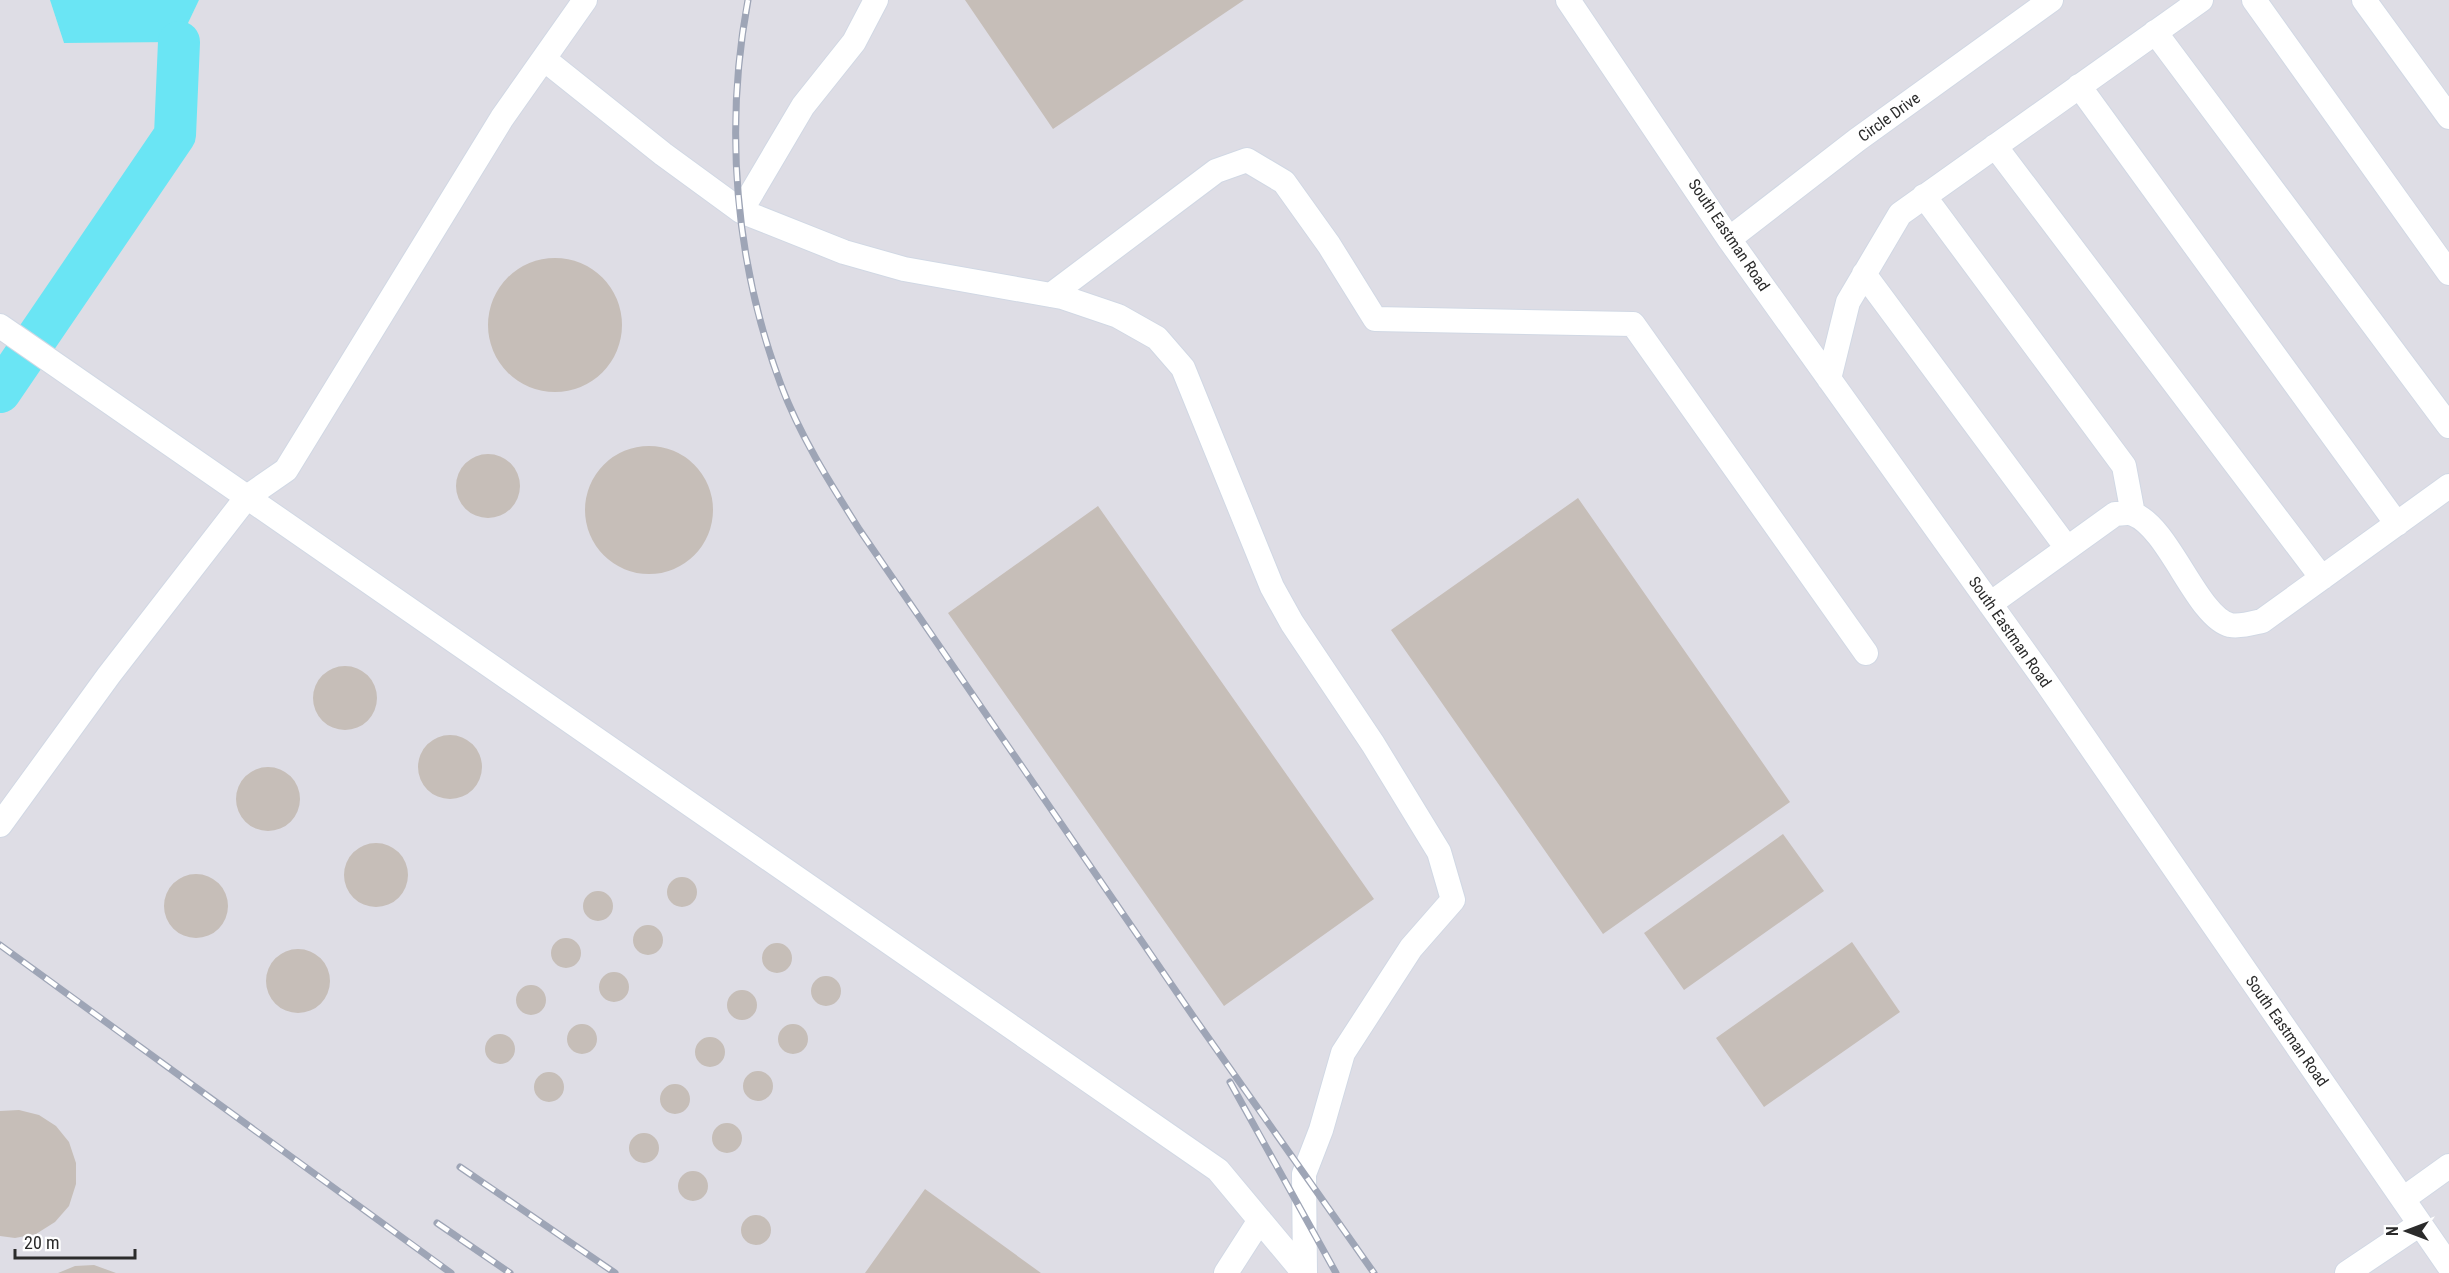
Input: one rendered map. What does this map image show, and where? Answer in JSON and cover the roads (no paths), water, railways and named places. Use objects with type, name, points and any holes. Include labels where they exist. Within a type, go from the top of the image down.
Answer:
[{"type":"lane","points":[[0,825],[109,675],[246,497],[286,470],[502,118],[585,0]]},
{"type":"lane","points":[[741,211],[803,106],[854,42],[876,0]]},
{"type":"lane","name":"South Eastman Road","points":[[1568,0],[1729,239],[1990,604],[2449,1266]]},
{"type":"lane","name":"Circle Drive","points":[[1729,239],[1857,140],[2051,0]]},
{"type":"lane","points":[[1829,379],[1848,302],[1900,214],[2201,0]]},
{"type":"lane","points":[[2254,0],[2449,273]]},
{"type":"lane","points":[[2364,0],[2449,117]]},
{"type":"lane","points":[[2156,32],[2449,426]]},
{"type":"lane","points":[[544,59],[663,154],[741,211],[844,252],[904,268],[1051,295],[1118,316],[1157,338],[1183,368],[1272,587],[1439,852],[1454,900],[1411,948],[1343,1053],[1321,1130],[1304,1174],[1304,1273]]},
{"type":"lane","points":[[2079,86],[2397,524]]},
{"type":"lane","points":[[1995,146],[2322,578]]},
{"type":"lane","points":[[1051,295],[1216,171],[1247,160],[1284,182],[1329,245],[1375,319],[1633,324],[1866,653]]},
{"type":"lane","points":[[1924,196],[2124,466],[2133,514]]},
{"type":"lane","points":[[1864,274],[2067,548]]},
{"type":"lane","points":[[0,326],[1218,1170],[1304,1273]]},
{"type":"lane","points":[[1990,604],[2115,514],[2133,514],[2151,528],[2212,612],[2229,625],[2246,625],[2262,621],[2449,486]]},
{"type":"lane","points":[[2403,1198],[2449,1166]]},
{"type":"lane","points":[[1227,1273],[1260,1220]]},
{"type":"lane","points":[[2347,1273],[2420,1224]]},
{"type":"water","points":[[50,0],[199,0],[179,42],[64,43]]},
{"type":"waterway","points":[[0,392],[175,135],[179,42]]},
{"type":"railway","points":[[748,0],[737,97],[738,195],[744,243],[765,339],[797,423],[859,529],[1193,1016],[1374,1273]]},
{"type":"railway","points":[[0,945],[451,1273]]},
{"type":"railway","points":[[1230,1082],[1336,1273]]},
{"type":"railway","points":[[460,1167],[615,1273]]},
{"type":"railway","points":[[437,1223],[510,1273]]}]
